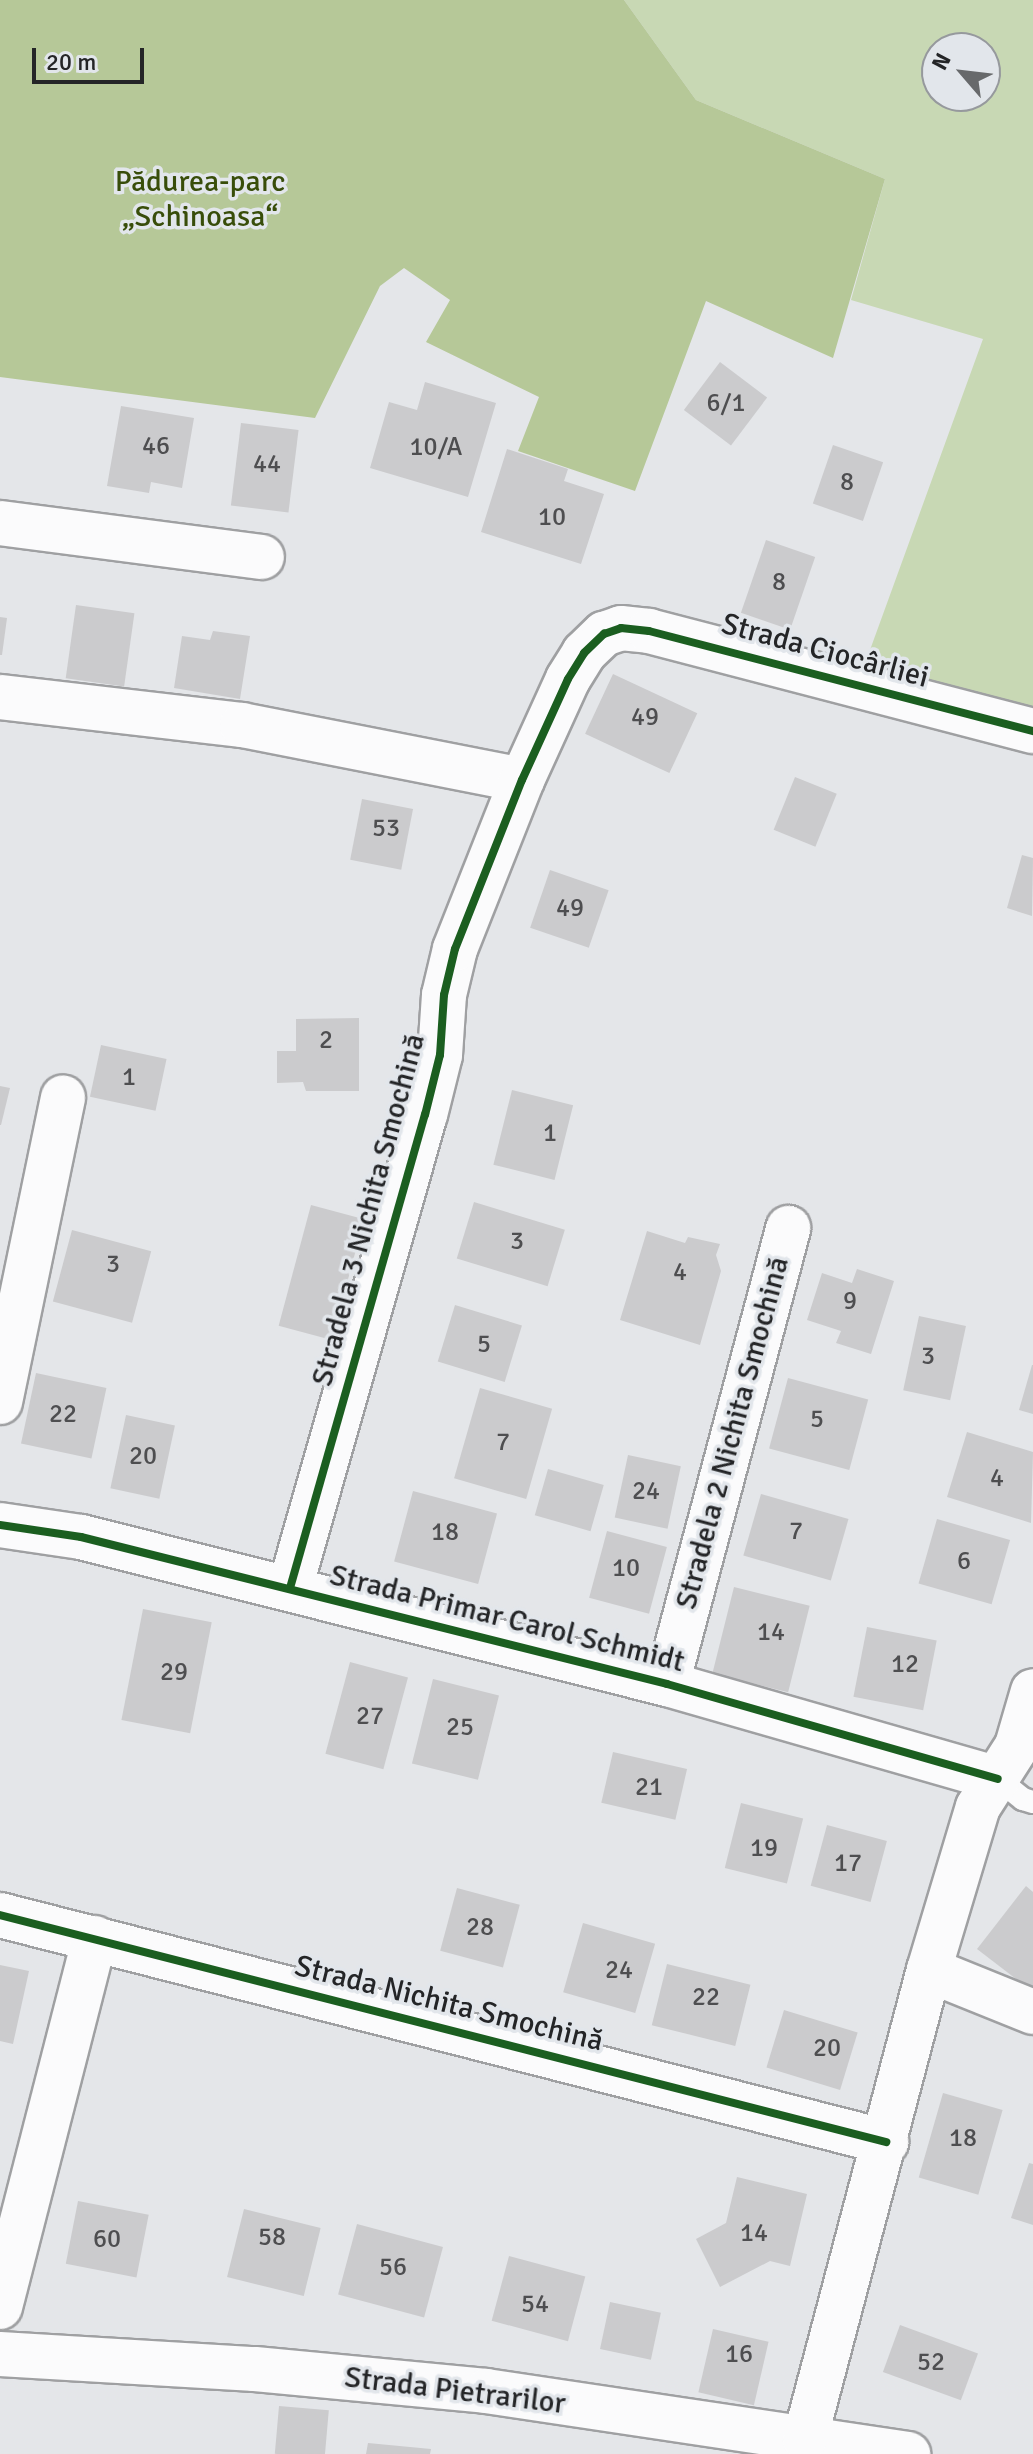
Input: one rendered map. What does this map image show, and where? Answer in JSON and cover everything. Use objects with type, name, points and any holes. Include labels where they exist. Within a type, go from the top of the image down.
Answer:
[{"type":"street","points":[[0,523],[262,557]]},
{"type":"street","name":"Strada Ciocârliei","points":[[604,634],[621,628],[649,631],[1033,731]]},
{"type":"street","name":"Stradela 3 Nichita Smochină","points":[[290,1588],[425,1115],[440,1055],[444,995],[455,949],[522,780],[568,679],[584,653],[604,634]]},
{"type":"street","points":[[0,697],[242,725],[522,780]]},
{"type":"street","points":[[0,1402],[63,1097]]},
{"type":"street","name":"Stradela 2 Nichita Smochină","points":[[667,1684],[788,1228]]},
{"type":"street","name":"Strada Primar Carol Schmidt","points":[[0,1525],[81,1537],[667,1684],[1015,1790]]},
{"type":"street","points":[[805,2439],[929,1970],[978,1807],[1015,1790],[1017,1746],[1033,1691]]},
{"type":"street","name":"Strada Nichita Smochină","points":[[0,1915],[886,2142]]},
{"type":"street","points":[[0,2307],[95,1938]]},
{"type":"street","points":[[929,1970],[1033,2012]]},
{"type":"street","name":"Strada Pietrarilor","points":[[0,2354],[255,2369],[486,2391],[908,2454]]},
{"type":"green space","name":"Pădurea-parc „Schinoasa“","points":[[0,0],[624,0],[696,100],[885,179],[833,358],[706,301],[635,491],[518,451],[539,397],[426,342],[450,300],[404,268],[380,286],[315,418],[0,377]]},
{"type":"green space","points":[[624,0],[1033,0],[1033,716],[862,672],[983,339],[851,300],[885,179],[696,100]]},
{"type":"building","points":[[720,362],[767,398],[731,445],[684,410]]},
{"type":"building","points":[[425,382],[496,403],[468,497],[370,468],[389,402],[417,410]]},
{"type":"building","points":[[121,406],[194,418],[182,488],[151,482],[149,493],[107,486]]},
{"type":"building","points":[[241,423],[299,430],[288,512],[231,505]]},
{"type":"building","points":[[833,445],[883,462],[863,521],[813,504]]},
{"type":"building","points":[[507,449],[568,469],[564,481],[604,494],[581,564],[481,532]]},
{"type":"building","points":[[766,540],[815,557],[790,630],[741,613]]},
{"type":"building","points":[[76,605],[134,613],[124,686],[66,678]]},
{"type":"building","points":[[0,617],[7,618],[2,655],[0,655]]},
{"type":"building","points":[[213,631],[250,636],[240,699],[174,688],[182,636],[210,640]]},
{"type":"building","points":[[613,674],[697,713],[669,773],[585,734]]},
{"type":"building","points":[[795,777],[837,794],[815,847],[774,830]]},
{"type":"building","points":[[362,799],[413,809],[401,870],[350,860]]},
{"type":"building","points":[[1022,855],[1033,858],[1032,916],[1007,908]]},
{"type":"building","points":[[550,870],[609,890],[589,948],[530,928]]},
{"type":"building","points":[[359,1018],[359,1091],[306,1091],[303,1082],[277,1083],[277,1051],[296,1051],[296,1019]]},
{"type":"building","points":[[101,1045],[167,1059],[156,1111],[90,1097]]},
{"type":"building","points":[[0,1086],[10,1088],[1,1125],[0,1125]]},
{"type":"building","points":[[512,1090],[573,1105],[555,1180],[493,1165]]},
{"type":"building","points":[[474,1202],[565,1230],[548,1286],[457,1258]]},
{"type":"building","points":[[311,1205],[364,1219],[332,1340],[279,1326]]},
{"type":"building","points":[[72,1230],[151,1251],[132,1323],[53,1301]]},
{"type":"building","points":[[647,1231],[685,1243],[688,1237],[720,1244],[716,1255],[721,1271],[700,1345],[620,1320]]},
{"type":"building","points":[[857,1269],[894,1281],[871,1354],[836,1343],[841,1331],[807,1320],[822,1273],[852,1283]]},
{"type":"building","points":[[455,1305],[522,1325],[505,1382],[438,1361]]},
{"type":"building","points":[[919,1316],[966,1326],[950,1400],[903,1390]]},
{"type":"building","points":[[1033,1365],[1033,1414],[1019,1410]]},
{"type":"building","points":[[36,1373],[106,1388],[91,1458],[21,1443]]},
{"type":"building","points":[[788,1378],[868,1399],[849,1470],[769,1449]]},
{"type":"building","points":[[480,1388],[552,1409],[526,1499],[454,1478]]},
{"type":"building","points":[[126,1415],[175,1425],[159,1499],[110,1488]]},
{"type":"building","points":[[967,1432],[1033,1452],[1031,1523],[947,1497]]},
{"type":"building","points":[[628,1455],[681,1466],[668,1529],[615,1518]]},
{"type":"building","points":[[548,1469],[604,1485],[591,1531],[535,1515]]},
{"type":"building","points":[[413,1491],[497,1514],[478,1584],[394,1562]]},
{"type":"building","points":[[761,1494],[848,1519],[831,1581],[743,1556]]},
{"type":"building","points":[[937,1519],[1010,1540],[992,1604],[919,1583]]},
{"type":"building","points":[[607,1531],[667,1547],[649,1614],[589,1598]]},
{"type":"building","points":[[734,1587],[810,1606],[788,1692],[712,1673]]},
{"type":"building","points":[[143,1609],[212,1622],[190,1733],[121,1720]]},
{"type":"building","points":[[867,1627],[937,1641],[923,1710],[853,1697]]},
{"type":"building","points":[[350,1662],[408,1678],[383,1769],[325,1754]]},
{"type":"building","points":[[433,1679],[499,1695],[478,1780],[412,1763]]},
{"type":"building","points":[[613,1752],[687,1769],[675,1820],[601,1803]]},
{"type":"building","points":[[741,1803],[803,1818],[787,1883],[725,1868]]},
{"type":"building","points":[[827,1825],[887,1841],[871,1902],[811,1886]]},
{"type":"building","points":[[1026,1886],[1033,1892],[1033,1992],[977,1949]]},
{"type":"building","points":[[457,1888],[520,1905],[503,1968],[440,1951]]},
{"type":"building","points":[[583,1923],[655,1944],[635,2013],[563,1992]]},
{"type":"building","points":[[667,1964],[750,1985],[735,2046],[652,2025]]},
{"type":"building","points":[[0,1965],[29,1971],[13,2044],[0,2041]]},
{"type":"building","points":[[784,2010],[858,2033],[840,2090],[766,2067]]},
{"type":"building","points":[[943,2093],[1003,2110],[978,2195],[919,2178]]},
{"type":"building","points":[[1029,2163],[1033,2164],[1033,2225],[1011,2218]]},
{"type":"building","points":[[737,2177],[807,2194],[790,2266],[770,2261],[720,2287],[696,2239],[726,2223]]},
{"type":"building","points":[[78,2201],[149,2215],[136,2278],[66,2264]]},
{"type":"building","points":[[244,2209],[321,2228],[304,2296],[227,2277]]},
{"type":"building","points":[[357,2224],[443,2247],[424,2318],[338,2295]]},
{"type":"building","points":[[509,2256],[585,2276],[568,2341],[492,2321]]},
{"type":"building","points":[[610,2302],[661,2313],[651,2360],[600,2349]]},
{"type":"building","points":[[900,2325],[978,2353],[961,2400],[883,2372]]},
{"type":"building","points":[[713,2329],[769,2342],[754,2405],[698,2392]]},
{"type":"building","points":[[279,2406],[329,2410],[325,2454],[275,2454]]},
{"type":"building","points":[[368,2443],[431,2449],[430,2454],[366,2454]]},
{"type":"cycle path","points":[[290,1588],[425,1115],[440,1055],[444,995],[455,949],[522,780],[568,679],[584,653],[604,634],[621,628],[649,631],[1033,731]]},
{"type":"cycle path","points":[[0,1525],[81,1537],[667,1684],[998,1779]]},
{"type":"cycle path","points":[[0,1915],[886,2142]]}]
